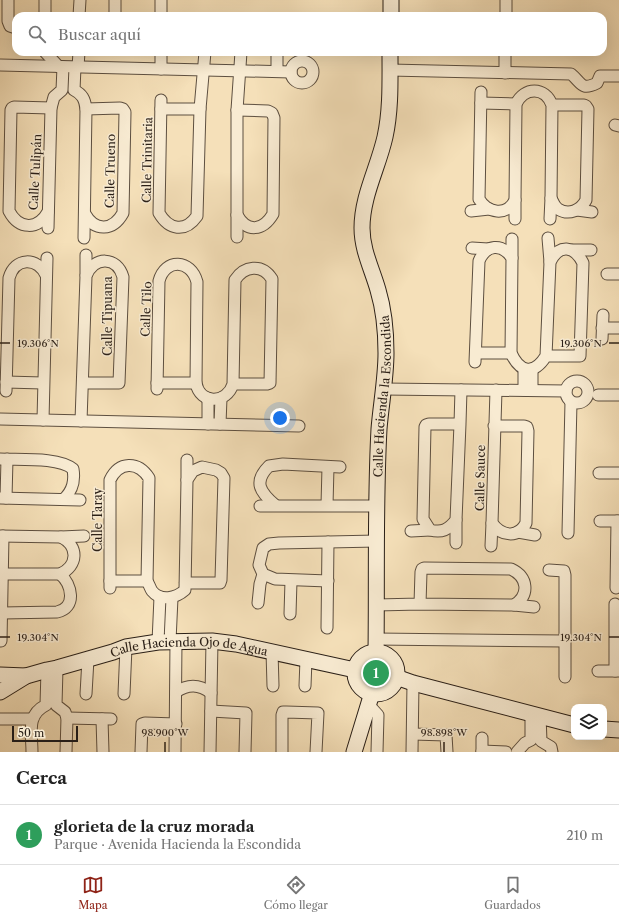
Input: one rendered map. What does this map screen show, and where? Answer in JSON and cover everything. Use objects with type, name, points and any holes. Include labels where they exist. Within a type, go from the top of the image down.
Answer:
[{"type":"street","points":[[8,0],[8,21],[10,26],[12,27]]},
{"type":"street","points":[[45,0],[45,12]]},
{"type":"street","points":[[79,12],[80,0]]},
{"type":"street","points":[[115,0],[115,12]]},
{"type":"street","points":[[161,0],[161,12]]},
{"type":"street","points":[[391,0],[391,12]]},
{"type":"street","points":[[500,0],[500,12]]},
{"type":"street","points":[[506,0],[506,12]]},
{"type":"street","points":[[50,56],[61,66]]},
{"type":"street","points":[[77,67],[78,56]]},
{"type":"street","points":[[160,69],[161,56]]},
{"type":"street","name":"Calle Trinitaria","points":[[200,109],[161,105],[159,213],[168,225],[176,228],[186,226],[193,222],[197,216],[200,109],[205,56]]},
{"type":"street","points":[[237,237],[237,110],[241,56]]},
{"type":"street","points":[[277,56],[277,71]]},
{"type":"street","name":"Calle Hacienda la Escondida","points":[[376,645],[376,542],[379,428],[384,389],[386,353],[384,316],[379,292],[363,244],[362,227],[365,199],[380,159],[386,135],[389,113],[390,56]]},
{"type":"street","points":[[502,56],[505,73]]},
{"type":"street","points":[[0,65],[291,72]]},
{"type":"street","name":"Calle Tulipán","points":[[51,108],[14,107],[11,110],[9,211],[13,218],[19,223],[27,226],[38,224],[45,218],[48,212],[51,108],[54,97],[62,90],[61,66]]},
{"type":"street","name":"Calle Trueno","points":[[77,67],[74,90],[82,95],[85,101],[86,109],[85,214],[92,223],[97,226],[104,227],[116,223],[123,213],[124,112],[123,109],[120,108],[86,109]]},
{"type":"street","points":[[390,70],[571,74],[581,86],[589,87],[597,83],[600,76],[619,76]]},
{"type":"street","points":[[535,73],[535,91]]},
{"type":"street","points":[[515,219],[516,104],[522,96],[535,91],[547,96],[552,105],[550,219]]},
{"type":"street","points":[[489,209],[479,199],[481,98],[516,104]]},
{"type":"street","points":[[550,198],[559,210],[569,212],[582,207],[586,200],[588,109],[586,106],[552,105]]},
{"type":"street","points":[[237,110],[268,111],[272,113],[274,118],[273,214],[269,222],[261,227],[252,228],[245,225],[237,214]]},
{"type":"street","points":[[471,211],[489,209],[502,211],[510,207],[515,200]]},
{"type":"street","points":[[577,210],[592,212]]},
{"type":"street","points":[[48,212],[48,228]]},
{"type":"street","points":[[84,238],[85,214]]},
{"type":"street","points":[[512,239],[511,353],[515,362],[528,369],[540,366],[546,356],[550,262],[548,238]]},
{"type":"street","points":[[472,248],[501,248],[508,252],[512,258]]},
{"type":"street","points":[[491,248],[481,255],[478,261],[476,358],[511,353]]},
{"type":"street","points":[[550,262],[553,255],[559,251],[566,249],[591,250]]},
{"type":"street","points":[[546,356],[580,356],[583,263],[579,254],[573,250]]},
{"type":"street","points":[[86,255],[86,276]]},
{"type":"street","points":[[43,420],[46,258]]},
{"type":"street","name":"Calle Tipuana","points":[[81,420],[86,276],[89,269],[94,264],[100,261],[107,261],[119,268],[123,277],[119,383],[83,383]]},
{"type":"street","points":[[44,383],[6,386],[10,273],[16,266],[27,262],[32,262],[40,266],[46,275]]},
{"type":"street","name":"Calle Tilo","points":[[174,264],[179,264],[192,271],[196,282],[196,383],[157,386],[159,281],[160,275],[167,267],[174,264]]},
{"type":"street","points":[[196,383],[201,394],[215,399],[227,395],[231,391],[233,384],[235,280],[242,271],[253,267],[264,270],[273,281],[270,383],[233,384]]},
{"type":"street","points":[[607,274],[619,274]]},
{"type":"street","points":[[602,315],[602,333],[619,328]]},
{"type":"street","points":[[528,369],[528,390]]},
{"type":"street","points":[[384,389],[528,390],[568,396],[568,533]]},
{"type":"street","points":[[456,542],[461,390]]},
{"type":"street","name":"Calle Sauce","points":[[496,390],[492,523],[496,529],[502,532],[511,534],[518,532],[535,536]]},
{"type":"street","points":[[598,395],[619,395]]},
{"type":"street","points":[[214,424],[215,399]]},
{"type":"street","points":[[0,419],[299,426]]},
{"type":"street","points":[[434,531],[423,519],[426,425],[460,424]]},
{"type":"street","points":[[494,426],[527,427],[526,523],[518,532]]},
{"type":"street","points":[[64,499],[69,494],[73,485],[74,476],[73,469],[67,464],[55,461],[3,459],[3,498],[80,500]]},
{"type":"street","points":[[147,582],[152,591],[166,597],[179,595],[184,590],[187,460]]},
{"type":"street","points":[[275,506],[262,493],[260,483],[262,473],[269,466],[283,464],[340,467]]},
{"type":"street","name":"Calle Taray","points":[[129,465],[140,468],[149,478],[147,582],[110,584],[110,480],[117,470],[129,465]]},
{"type":"street","points":[[327,505],[328,466]]},
{"type":"street","points":[[185,583],[220,583],[224,478],[221,473],[216,470],[202,467],[193,471],[187,480]]},
{"type":"street","points":[[599,473],[619,473]]},
{"type":"street","points":[[260,506],[377,506]]},
{"type":"street","points":[[411,531],[446,530],[456,520]]},
{"type":"street","points":[[600,521],[618,521],[618,571],[616,588]]},
{"type":"street","points":[[491,546],[492,523]]},
{"type":"street","points":[[1,641],[2,536],[84,536]]},
{"type":"street","points":[[2,574],[60,574],[65,572],[72,564],[74,553],[70,543],[61,537]]},
{"type":"street","points":[[327,628],[328,542]]},
{"type":"street","points":[[258,603],[260,584],[263,574],[260,565],[260,556],[263,548],[269,544],[376,542]]},
{"type":"street","points":[[420,604],[422,569],[511,569],[524,573],[525,592],[520,601],[514,605]]},
{"type":"street","points":[[549,570],[564,571],[565,677]]},
{"type":"street","points":[[2,613],[63,611],[68,606],[70,588],[68,582],[60,574]]},
{"type":"street","points":[[263,574],[275,579],[291,581],[328,582]]},
{"type":"street","points":[[290,614],[291,581]]},
{"type":"street","points":[[166,597],[168,641],[176,692],[175,752]]},
{"type":"street","points":[[598,670],[617,671],[617,620],[615,604]]},
{"type":"street","points":[[376,605],[514,605],[534,607]]},
{"type":"street","name":"Calle Hacienda Ojo de Agua","points":[[0,692],[26,676],[126,647],[168,641],[212,641],[236,644],[355,670]]},
{"type":"street","points":[[210,752],[212,641]]},
{"type":"street","points":[[377,752],[378,715],[365,690],[359,685],[355,678],[355,670],[360,659],[370,652],[376,645],[565,641]]},
{"type":"street","points":[[354,752],[370,699],[387,690],[393,684],[396,677],[397,670],[394,663],[390,657],[376,645]]},
{"type":"street","points":[[124,694],[126,647]]},
{"type":"street","points":[[272,651],[273,686]]},
{"type":"street","points":[[86,694],[88,659]]},
{"type":"street","points":[[305,686],[306,659]]},
{"type":"street","points":[[52,669],[56,705],[65,712],[67,718],[66,752]]},
{"type":"street","points":[[32,752],[32,719],[37,710],[46,705],[52,669]]},
{"type":"street","name":"Calle Hacienda Ojo de Agua","points":[[0,675],[26,676]]},
{"type":"street","points":[[396,677],[413,683],[571,724]]},
{"type":"street","points":[[412,752],[413,683]]},
{"type":"street","points":[[176,692],[182,688],[198,686],[212,693]]},
{"type":"street","points":[[211,711],[246,713],[246,752]]},
{"type":"street","points":[[282,752],[283,712],[318,713],[316,752]]},
{"type":"street","points":[[517,752],[520,747],[531,740],[535,715]]},
{"type":"street","points":[[535,715],[541,741],[551,747],[552,752]]},
{"type":"street","points":[[67,718],[106,719],[102,752]]},
{"type":"street","points":[[0,719],[32,719]]},
{"type":"street","points":[[141,752],[142,724],[176,724]]},
{"type":"street","points":[[607,729],[619,730]]},
{"type":"street","points":[[412,734],[446,735],[447,752]]},
{"type":"street","points":[[482,738],[482,751],[506,752]]},
{"type":"green space","points":[[373,655],[379,655],[389,662],[392,671],[391,677],[385,684],[379,687],[373,687],[363,680],[360,674],[360,668],[367,658]]},
{"type":"place","name":"glorieta de la cruz morada","points":[[376,673]]}]
